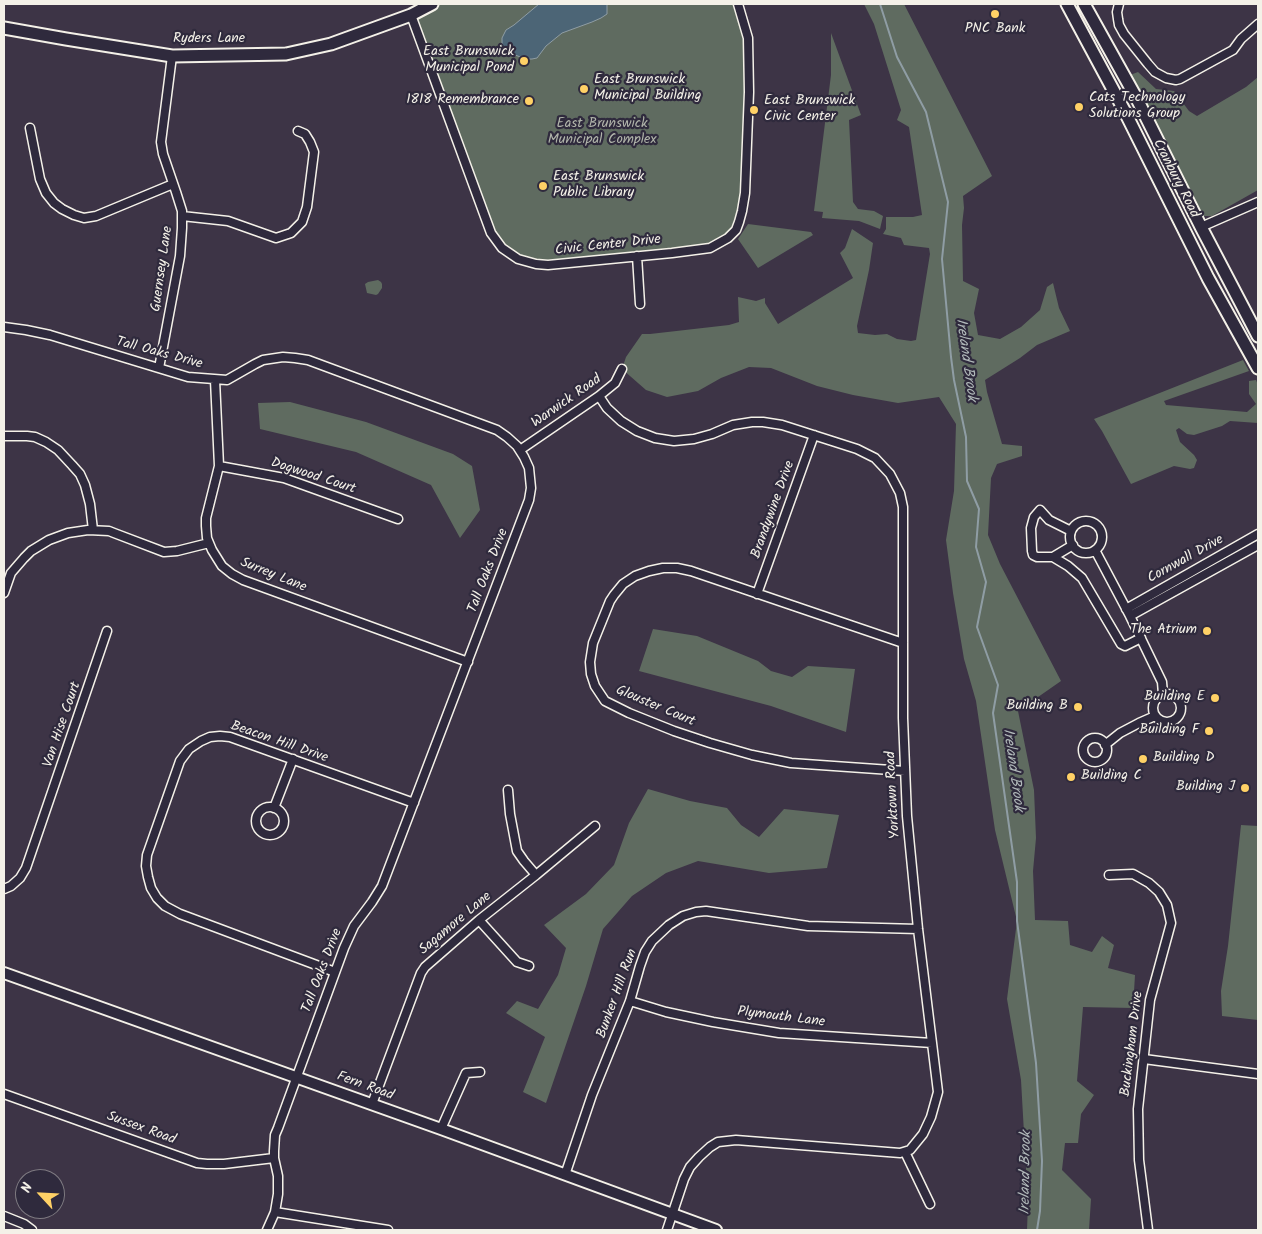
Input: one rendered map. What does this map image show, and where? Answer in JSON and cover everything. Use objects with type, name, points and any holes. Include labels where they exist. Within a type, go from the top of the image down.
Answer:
[{"type":"main road","name":"Ryders Lane","points":[[411,15],[425,4]]},
{"type":"main road","name":"Ryders Lane","points":[[4,28],[172,56],[286,54],[331,44],[411,15],[432,4]]},
{"type":"main road","name":"Cranbury Road","points":[[1067,4],[1122,106],[1208,278],[1258,368]]},
{"type":"main road","name":"Cranbury Road","points":[[1084,4],[1138,100],[1258,336]]},
{"type":"street","name":"Civic Center Drive","points":[[411,15],[494,238],[502,248],[518,259],[542,265],[710,248],[728,238],[736,230],[745,193],[749,48],[738,4]]},
{"type":"street","points":[[1119,4],[1117,12],[1119,26],[1124,34],[1155,72],[1166,78],[1176,80],[1233,50],[1241,38],[1258,24]]},
{"type":"street","name":"Guernsey Lane","points":[[159,368],[180,256],[182,228],[182,211],[163,154],[161,142],[172,56]]},
{"type":"street","points":[[30,128],[40,179],[46,193],[54,203],[74,215],[84,218],[96,216],[173,184]]},
{"type":"street","points":[[182,216],[228,221],[276,238],[291,233],[302,222],[307,207],[314,152],[305,134],[298,131]]},
{"type":"street","points":[[1201,227],[1258,202]]},
{"type":"street","points":[[637,256],[640,304]]},
{"type":"street","name":"Tall Oaks Drive","points":[[4,327],[50,335],[188,377],[215,380],[228,380],[255,364],[272,358],[283,357],[308,360],[497,430],[520,450],[530,475],[531,488],[529,500],[414,803],[382,886],[354,926],[344,948],[276,1135],[274,1158],[279,1185],[275,1212],[267,1230]]},
{"type":"street","name":"Warwick Road","points":[[520,450],[615,384],[622,369]]},
{"type":"street","name":"Surrey Lane","points":[[215,380],[219,466],[206,518],[206,532],[215,556],[222,566],[243,580],[468,662]]},
{"type":"street","name":"Yorktown Road","points":[[599,396],[614,415],[629,427],[646,435],[665,440],[694,439],[732,426],[752,422],[768,422],[782,425],[869,454],[886,468],[897,486],[902,500],[903,514],[903,718],[907,816],[918,930],[938,1092],[932,1117],[923,1134],[910,1150],[905,1152]]},
{"type":"street","name":"Brandywine Drive","points":[[757,594],[814,435]]},
{"type":"street","points":[[4,436],[35,437],[58,450],[72,464],[80,474],[85,485],[90,504],[93,530]]},
{"type":"street","name":"Dogwood Court","points":[[219,466],[284,478],[398,519]]},
{"type":"street","points":[[1072,531],[1049,520],[1040,510],[1034,517],[1031,528],[1032,551],[1033,555],[1037,557],[1053,557],[1073,545]]},
{"type":"street","points":[[1083,521],[1094,523],[1101,530],[1099,546],[1095,550],[1086,552],[1076,549],[1070,536],[1072,531],[1078,523],[1083,521]]},
{"type":"street","points":[[4,593],[7,573],[31,551],[49,540],[68,533],[93,530],[114,532],[164,552],[177,551],[209,542]]},
{"type":"street","name":"Cornwall Drive","points":[[1128,612],[1258,534]]},
{"type":"street","name":"Cornwall Drive","points":[[1128,612],[1258,545]]},
{"type":"street","points":[[1095,550],[1162,682],[1163,694]]},
{"type":"street","points":[[1053,557],[1068,566],[1082,578],[1121,644],[1125,646],[1140,638]]},
{"type":"street","name":"Glouster Court","points":[[903,643],[691,571],[677,568],[656,569],[648,570],[623,584],[610,601],[593,643],[590,668],[598,691],[605,700],[629,713],[710,743],[752,755],[791,763],[905,771]]},
{"type":"street","name":"Van Hise Court","points":[[4,890],[12,886],[20,878],[26,868],[107,631]]},
{"type":"street","points":[[1171,694],[1177,698],[1181,705],[1180,714],[1175,720],[1162,722],[1155,716],[1153,703],[1159,696],[1171,694]]},
{"type":"street","points":[[1105,744],[1120,733],[1155,716]]},
{"type":"street","name":"Beacon Hill Drive","points":[[335,972],[174,912],[157,898],[148,878],[146,861],[148,850],[180,761],[189,749],[197,743],[210,737],[230,736],[414,803]]},
{"type":"street","points":[[274,808],[293,759]]},
{"type":"street","points":[[508,790],[510,814],[517,851],[536,875]]},
{"type":"street","name":"Sagamore Lane","points":[[372,1104],[421,973],[425,967],[479,920],[595,826]]},
{"type":"street","name":"Buckingham Drive","points":[[1109,875],[1133,874],[1149,883],[1160,892],[1168,905],[1170,923],[1150,1000],[1138,1109],[1139,1160],[1148,1230]]},
{"type":"street","name":"Bunker Hill Run","points":[[565,1175],[592,1095],[630,1001],[645,952],[652,941],[669,925],[683,916],[706,911],[808,926],[918,930]]},
{"type":"street","points":[[479,920],[517,962],[529,966]]},
{"type":"street","name":"Fern Road","points":[[4,973],[442,1129],[716,1230]]},
{"type":"street","name":"Plymouth Lane","points":[[630,1001],[675,1014],[779,1033],[932,1043]]},
{"type":"street","points":[[1144,1059],[1258,1074]]},
{"type":"street","points":[[442,1129],[466,1073],[480,1072]]},
{"type":"street","name":"Sussex Road","points":[[4,1094],[197,1163],[224,1164],[274,1158]]},
{"type":"street","points":[[667,1230],[684,1179],[690,1167],[698,1157],[718,1142],[736,1140],[905,1152],[930,1204]]},
{"type":"street","points":[[275,1212],[388,1230]]},
{"type":"street","points":[[4,1216],[24,1224],[32,1230]]},
{"type":"green space","name":"East Brunswick Municipal Complex","points":[[432,4],[738,4],[748,38],[745,193],[736,230],[710,248],[530,263],[498,243],[411,15]]},
{"type":"green space","points":[[864,4],[904,4],[992,176],[963,196],[963,281],[979,289],[974,313],[978,335],[1000,339],[1021,327],[1040,310],[1047,287],[1053,283],[1059,308],[1070,331],[1037,345],[985,380],[1002,444],[1022,446],[1022,456],[997,464],[991,478],[988,535],[1000,564],[1061,681],[1018,711],[1034,790],[1036,838],[1033,871],[1035,920],[1068,921],[1070,945],[1092,952],[1102,936],[1114,945],[1108,968],[1135,975],[1133,1008],[1083,1007],[1077,1081],[1094,1095],[1081,1114],[1078,1143],[1065,1143],[1062,1170],[1091,1199],[1089,1230],[1027,1230],[1028,1204],[1021,1080],[1007,999],[1017,921],[995,830],[976,701],[964,659],[946,540],[954,491],[956,424],[939,397],[898,403],[817,386],[771,368],[749,367],[721,378],[698,391],[667,397],[646,390],[622,369],[626,357],[642,334],[729,325],[739,322],[738,297],[756,301],[765,298],[765,303],[778,324],[853,278],[840,253],[845,248],[852,229],[873,243],[857,326],[858,333],[887,334],[897,339],[916,340],[930,254],[929,248],[904,245],[901,238],[883,234],[886,229],[886,217],[922,215],[909,127],[897,120],[901,110],[874,24]]},
{"type":"green space","points":[[831,33],[861,115],[849,120],[853,202],[858,209],[874,211],[883,216],[880,229],[859,221],[822,218],[823,212],[814,211],[831,75]]},
{"type":"green space","points":[[1138,72],[1156,89],[1174,91],[1189,111],[1197,116],[1246,87],[1258,77],[1258,190],[1212,216],[1203,216],[1197,211],[1130,75]]},
{"type":"green space","points":[[748,224],[811,232],[813,235],[758,268],[738,239]]},
{"type":"green space","points":[[378,280],[382,284],[382,288],[378,294],[367,293],[365,284]]},
{"type":"green space","points":[[1243,360],[1249,371],[1164,401],[1166,405],[1247,412],[1256,404],[1249,394],[1249,381],[1256,380],[1258,385],[1258,423],[1230,421],[1222,426],[1194,435],[1187,434],[1179,428],[1176,430],[1180,442],[1197,460],[1194,468],[1174,466],[1131,484],[1094,419]]},
{"type":"green space","points":[[290,402],[366,422],[453,454],[472,466],[480,510],[460,538],[431,485],[356,452],[260,429],[258,403]]},
{"type":"green space","points":[[653,629],[697,636],[758,661],[771,671],[792,677],[808,666],[855,669],[846,732],[771,706],[639,671]]},
{"type":"green space","points":[[648,789],[690,801],[727,808],[741,825],[759,837],[784,809],[839,815],[827,868],[769,873],[698,861],[666,873],[632,896],[603,929],[586,986],[546,1103],[523,1092],[545,1037],[506,1013],[517,1001],[538,1009],[558,975],[566,948],[544,925],[586,894],[614,865],[629,823]]},
{"type":"green space","points":[[1241,825],[1258,826],[1258,1020],[1222,1016],[1221,991],[1228,946]]},
{"type":"water","name":"East Brunswick Municipal Pond","points":[[539,4],[607,4],[607,14],[592,22],[562,33],[546,46],[537,58],[526,59],[504,51],[502,38],[506,30]]},
{"type":"waterway","name":"Ireland Brook","points":[[880,4],[897,57],[926,112],[948,202],[942,259],[951,357],[966,437],[967,481],[979,509],[976,547],[986,582],[977,627],[998,685],[993,713],[1017,882],[1017,921],[1036,1063],[1042,1161],[1040,1211],[1037,1230]]},
{"type":"place","name":"PNC Bank","points":[[995,14]]},
{"type":"place","name":"East Brunswick Municipal Pond","points":[[524,61]]},
{"type":"place","name":"East Brunswick Municipal Building","points":[[584,89]]},
{"type":"place","name":"1818 Remembrance","points":[[529,101]]},
{"type":"place","name":"Cats Technology Solutions Group","points":[[1079,107]]},
{"type":"place","name":"East Brunswick Civic Center","points":[[754,110]]},
{"type":"place","name":"East Brunswick Public Library","points":[[543,186]]},
{"type":"place","name":"The Atrium","points":[[1207,631]]},
{"type":"place","name":"Building E","points":[[1215,698]]},
{"type":"place","name":"Building B","points":[[1078,707]]},
{"type":"place","name":"Building F","points":[[1209,731]]},
{"type":"place","name":"Building D","points":[[1143,759]]},
{"type":"place","name":"Building C","points":[[1071,777]]},
{"type":"place","name":"Building J","points":[[1245,788]]}]
